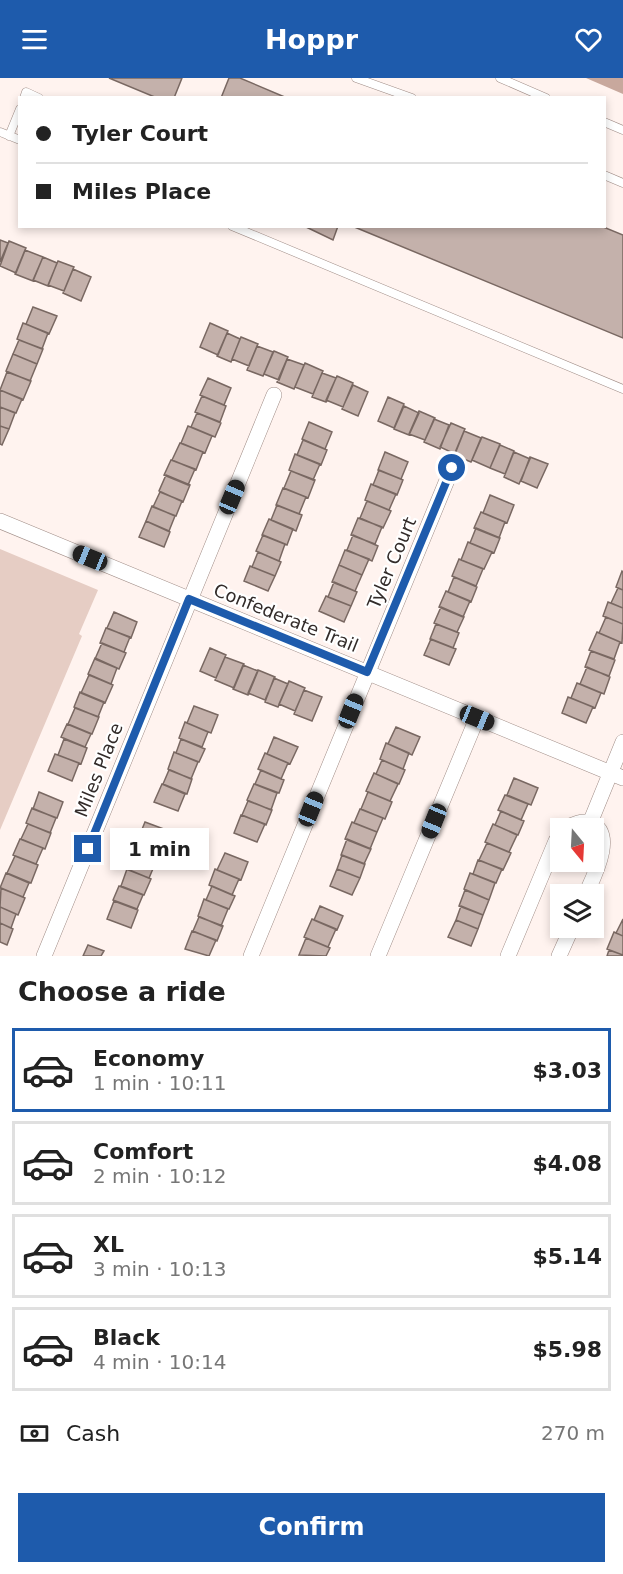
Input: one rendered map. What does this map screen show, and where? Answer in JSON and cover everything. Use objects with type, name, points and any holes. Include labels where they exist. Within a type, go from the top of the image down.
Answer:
[{"type":"street","name":"Miles Place","points":[[44,956],[274,395]]},
{"type":"street","name":"Tyler Court","points":[[251,956],[452,468]]},
{"type":"street","name":"Confederate Trail","points":[[0,521],[616,776]]},
{"type":"street","points":[[378,956],[477,718]]},
{"type":"street","points":[[593,818],[616,776],[623,742]]},
{"type":"street","points":[[508,956],[550,855]]},
{"type":"street","points":[[560,956],[567,938]]},
{"type":"lane","points":[[356,78],[406,96]]},
{"type":"lane","points":[[500,78],[541,96]]},
{"type":"lane","points":[[9,136],[18,114]]},
{"type":"lane","points":[[606,123],[623,130]]},
{"type":"lane","points":[[0,132],[18,139]]},
{"type":"lane","points":[[606,177],[623,183]]},
{"type":"lane","points":[[237,228],[623,389]]},
{"type":"shaded area","points":[[586,78],[623,78],[623,94]]},
{"type":"shaded area","points":[[0,549],[98,590],[79,634],[82,636],[0,830]]},
{"type":"building","points":[[109,78],[182,78],[175,96],[152,96]]},
{"type":"building","points":[[229,78],[240,78],[282,96],[222,96]]},
{"type":"building","points":[[308,228],[337,228],[333,240]]},
{"type":"building","points":[[357,228],[606,228],[623,235],[623,338]]},
{"type":"building","points":[[0,240],[8,243],[0,262]]},
{"type":"building","points":[[9,241],[26,248],[16,273],[0,266]]},
{"type":"building","points":[[25,250],[43,257],[33,281],[15,274]]},
{"type":"building","points":[[43,257],[57,263],[48,286],[33,280]]},
{"type":"building","points":[[58,261],[74,267],[64,291],[48,285]]},
{"type":"building","points":[[73,269],[91,277],[81,301],[63,293]]},
{"type":"building","points":[[33,307],[57,316],[49,334],[26,324]]},
{"type":"building","points":[[23,323],[48,333],[42,349],[17,339]]},
{"type":"building","points":[[210,323],[228,331],[218,355],[200,347]]},
{"type":"building","points":[[227,333],[240,339],[231,362],[217,356]]},
{"type":"building","points":[[241,337],[258,344],[249,366],[232,359]]},
{"type":"building","points":[[19,340],[43,349],[37,364],[13,354]]},
{"type":"building","points":[[257,346],[273,352],[263,376],[247,370]]},
{"type":"building","points":[[274,351],[288,357],[279,380],[264,374]]},
{"type":"building","points":[[13,354],[37,364],[30,381],[6,371]]},
{"type":"building","points":[[287,359],[304,365],[294,389],[277,382]]},
{"type":"building","points":[[305,363],[323,371],[313,394],[295,387]]},
{"type":"building","points":[[7,372],[31,381],[23,400],[0,390]]},
{"type":"building","points":[[322,373],[336,378],[326,402],[312,397]]},
{"type":"building","points":[[337,376],[353,383],[343,407],[326,400]]},
{"type":"building","points":[[208,378],[231,388],[224,405],[200,395]]},
{"type":"building","points":[[353,385],[368,392],[358,416],[342,409]]},
{"type":"building","points":[[0,390],[22,399],[16,413],[0,407]]},
{"type":"building","points":[[202,396],[226,406],[220,422],[195,412]]},
{"type":"building","points":[[388,397],[404,404],[394,428],[378,421]]},
{"type":"building","points":[[404,406],[419,413],[409,435],[394,429]]},
{"type":"building","points":[[0,407],[15,413],[9,429],[0,426]]},
{"type":"building","points":[[419,411],[435,418],[425,440],[409,434]]},
{"type":"building","points":[[197,413],[221,423],[215,437],[191,427]]},
{"type":"building","points":[[434,419],[449,425],[440,449],[424,442]]},
{"type":"building","points":[[309,422],[332,432],[325,449],[302,439]]},
{"type":"building","points":[[451,423],[465,429],[455,454],[440,447]]},
{"type":"building","points":[[0,426],[9,429],[2,445],[0,444]]},
{"type":"building","points":[[188,426],[212,436],[205,453],[181,443]]},
{"type":"building","points":[[464,431],[481,438],[471,462],[454,455]]},
{"type":"building","points":[[482,437],[500,444],[490,468],[472,460]]},
{"type":"building","points":[[303,440],[327,450],[321,465],[297,455]]},
{"type":"building","points":[[180,443],[203,452],[196,470],[172,460]]},
{"type":"building","points":[[500,445],[514,451],[505,474],[490,468]]},
{"type":"building","points":[[385,452],[408,462],[401,479],[378,470]]},
{"type":"building","points":[[514,452],[530,459],[519,484],[504,477]]},
{"type":"building","points":[[295,454],[320,464],[313,480],[289,470]]},
{"type":"building","points":[[530,457],[548,464],[537,488],[521,481]]},
{"type":"building","points":[[171,460],[195,469],[188,485],[164,475]]},
{"type":"building","points":[[379,470],[403,480],[397,495],[373,485]]},
{"type":"building","points":[[291,471],[315,480],[308,498],[284,488]]},
{"type":"building","points":[[166,475],[190,485],[183,502],[159,491]]},
{"type":"building","points":[[371,484],[396,494],[389,510],[365,500]]},
{"type":"building","points":[[283,488],[306,497],[299,514],[276,505]]},
{"type":"building","points":[[160,492],[182,501],[176,516],[153,507]]},
{"type":"building","points":[[490,495],[514,505],[507,523],[483,513]]},
{"type":"building","points":[[367,501],[391,511],[383,528],[360,518]]},
{"type":"building","points":[[277,505],[302,515],[296,531],[271,520]]},
{"type":"building","points":[[152,506],[175,516],[169,531],[146,521]]},
{"type":"building","points":[[481,512],[505,522],[499,538],[474,528]]},
{"type":"building","points":[[358,518],[382,527],[375,544],[351,535]]},
{"type":"building","points":[[269,519],[293,529],[287,545],[262,535]]},
{"type":"building","points":[[146,521],[170,532],[164,547],[139,537]]},
{"type":"building","points":[[476,528],[500,538],[494,553],[470,543]]},
{"type":"building","points":[[263,535],[285,544],[279,561],[256,551]]},
{"type":"building","points":[[353,535],[378,546],[372,561],[347,550]]},
{"type":"building","points":[[468,542],[492,552],[484,569],[461,560]]},
{"type":"building","points":[[345,550],[369,559],[362,575],[339,565]]},
{"type":"building","points":[[258,552],[281,562],[275,576],[252,567]]},
{"type":"building","points":[[459,559],[483,569],[476,586],[452,576]]},
{"type":"building","points":[[339,565],[362,575],[355,591],[332,582]]},
{"type":"building","points":[[250,566],[275,576],[268,591],[244,581]]},
{"type":"building","points":[[623,572],[623,590],[616,587]]},
{"type":"building","points":[[454,577],[477,587],[471,602],[448,592]]},
{"type":"building","points":[[334,582],[357,592],[351,606],[328,597]]},
{"type":"building","points":[[618,588],[623,590],[623,608],[611,603]]},
{"type":"building","points":[[446,591],[470,601],[463,617],[439,607]]},
{"type":"building","points":[[326,596],[351,606],[344,622],[319,611]]},
{"type":"building","points":[[608,602],[623,608],[623,624],[603,616]]},
{"type":"building","points":[[441,607],[464,617],[457,632],[434,623]]},
{"type":"building","points":[[114,612],[137,622],[131,638],[107,628]]},
{"type":"building","points":[[606,617],[623,624],[622,643],[599,633]]},
{"type":"building","points":[[436,624],[459,633],[453,648],[430,639]]},
{"type":"building","points":[[106,628],[130,637],[124,652],[100,643]]},
{"type":"building","points":[[597,632],[620,642],[614,659],[589,650]]},
{"type":"building","points":[[431,639],[456,649],[449,665],[424,655]]},
{"type":"building","points":[[102,643],[126,653],[119,669],[95,659]]},
{"type":"building","points":[[210,648],[226,655],[216,678],[200,671]]},
{"type":"building","points":[[591,651],[615,660],[609,676],[585,667]]},
{"type":"building","points":[[225,657],[244,664],[234,688],[215,680]]},
{"type":"building","points":[[95,658],[117,668],[111,684],[88,674]]},
{"type":"building","points":[[243,665],[258,671],[248,695],[233,689]]},
{"type":"building","points":[[587,667],[610,677],[604,694],[580,684]]},
{"type":"building","points":[[258,670],[275,677],[265,700],[248,693]]},
{"type":"building","points":[[89,675],[113,685],[105,703],[81,693]]},
{"type":"building","points":[[274,678],[288,684],[278,707],[265,702]]},
{"type":"building","points":[[289,681],[305,688],[295,711],[279,704]]},
{"type":"building","points":[[577,683],[601,693],[595,708],[571,698]]},
{"type":"building","points":[[304,690],[322,697],[312,721],[294,714]]},
{"type":"building","points":[[80,692],[104,702],[98,717],[74,707]]},
{"type":"building","points":[[568,697],[593,707],[586,723],[562,713]]},
{"type":"building","points":[[194,706],[218,715],[211,733],[187,723]]},
{"type":"building","points":[[75,708],[99,717],[92,734],[68,724]]},
{"type":"building","points":[[185,722],[208,732],[202,747],[179,738]]},
{"type":"building","points":[[67,724],[91,734],[85,747],[61,737]]},
{"type":"building","points":[[396,727],[420,737],[412,755],[388,744]]},
{"type":"building","points":[[274,737],[298,747],[290,764],[267,754]]},
{"type":"building","points":[[64,739],[87,748],[81,764],[58,755]]},
{"type":"building","points":[[181,739],[205,749],[199,762],[176,753]]},
{"type":"building","points":[[386,743],[409,753],[403,769],[380,759]]},
{"type":"building","points":[[174,752],[198,762],[191,779],[168,769]]},
{"type":"building","points":[[265,753],[288,763],[281,779],[258,769]]},
{"type":"building","points":[[55,754],[79,763],[72,781],[48,771]]},
{"type":"building","points":[[382,760],[405,770],[399,784],[376,774]]},
{"type":"building","points":[[169,770],[192,779],[187,794],[163,784]]},
{"type":"building","points":[[261,770],[284,780],[279,793],[255,784]]},
{"type":"building","points":[[374,773],[398,784],[390,801],[366,791]]},
{"type":"building","points":[[514,778],[538,788],[531,805],[507,795]]},
{"type":"building","points":[[162,784],[185,794],[178,811],[154,802]]},
{"type":"building","points":[[254,784],[277,793],[271,810],[247,800]]},
{"type":"building","points":[[39,792],[63,802],[57,818],[33,809]]},
{"type":"building","points":[[368,792],[392,802],[385,819],[361,809]]},
{"type":"building","points":[[505,795],[528,804],[521,820],[498,810]]},
{"type":"building","points":[[248,801],[272,810],[266,825],[242,815]]},
{"type":"building","points":[[32,808],[56,818],[50,833],[26,823]]},
{"type":"building","points":[[360,809],[383,818],[377,832],[354,823]]},
{"type":"building","points":[[501,811],[524,821],[518,835],[495,825]]},
{"type":"building","points":[[241,815],[265,824],[257,842],[234,833]]},
{"type":"building","points":[[145,822],[169,831],[162,849],[138,839]]},
{"type":"building","points":[[352,822],[377,832],[370,849],[345,839]]},
{"type":"building","points":[[28,824],[51,833],[45,849],[21,839]]},
{"type":"building","points":[[493,824],[517,835],[509,852],[485,842]]},
{"type":"building","points":[[20,839],[43,848],[36,864],[13,855]]},
{"type":"building","points":[[347,839],[371,849],[364,864],[341,855]]},
{"type":"building","points":[[141,840],[164,850],[158,865],[134,856]]},
{"type":"building","points":[[487,843],[511,853],[503,870],[479,860]]},
{"type":"building","points":[[225,853],[248,862],[241,880],[217,870]]},
{"type":"building","points":[[131,855],[155,864],[149,878],[126,869]]},
{"type":"building","points":[[342,855],[365,864],[360,878],[337,869]]},
{"type":"building","points":[[15,856],[38,865],[31,883],[7,873]]},
{"type":"building","points":[[478,860],[502,869],[496,883],[473,874]]},
{"type":"building","points":[[127,869],[151,879],[144,895],[121,886]]},
{"type":"building","points":[[215,869],[239,879],[232,895],[209,885]]},
{"type":"building","points":[[337,869],[360,878],[352,895],[330,886]]},
{"type":"building","points":[[6,873],[29,883],[23,897],[0,888]]},
{"type":"building","points":[[470,873],[495,883],[489,900],[464,889]]},
{"type":"building","points":[[119,886],[143,895],[137,909],[113,900]]},
{"type":"building","points":[[212,886],[235,896],[229,909],[206,900]]},
{"type":"building","points":[[1,888],[25,898],[18,915],[0,907]]},
{"type":"building","points":[[465,890],[489,900],[483,915],[459,906]]},
{"type":"building","points":[[204,899],[228,909],[221,926],[198,916]]},
{"type":"building","points":[[114,901],[138,910],[131,928],[107,919]]},
{"type":"building","points":[[320,906],[343,916],[337,930],[314,920]]},
{"type":"building","points":[[461,906],[483,915],[478,929],[456,920]]},
{"type":"building","points":[[0,907],[16,914],[11,928],[0,923]]},
{"type":"building","points":[[199,917],[223,926],[217,941],[193,931]]},
{"type":"building","points":[[312,919],[336,929],[328,947],[304,937]]},
{"type":"building","points":[[623,919],[623,936],[616,933]]},
{"type":"building","points":[[456,920],[478,929],[471,946],[448,937]]},
{"type":"building","points":[[0,923],[13,929],[7,945],[0,942]]},
{"type":"building","points":[[192,931],[216,940],[209,956],[185,949]]},
{"type":"building","points":[[614,932],[623,936],[623,955],[607,949]]},
{"type":"building","points":[[306,938],[330,948],[326,956],[299,955]]},
{"type":"building","points":[[88,945],[104,951],[101,956],[83,956]]},
{"type":"building","points":[[609,950],[623,955],[623,956],[607,956]]},
{"type":"route","points":[[88,849],[189,599],[367,672],[452,468]]}]
